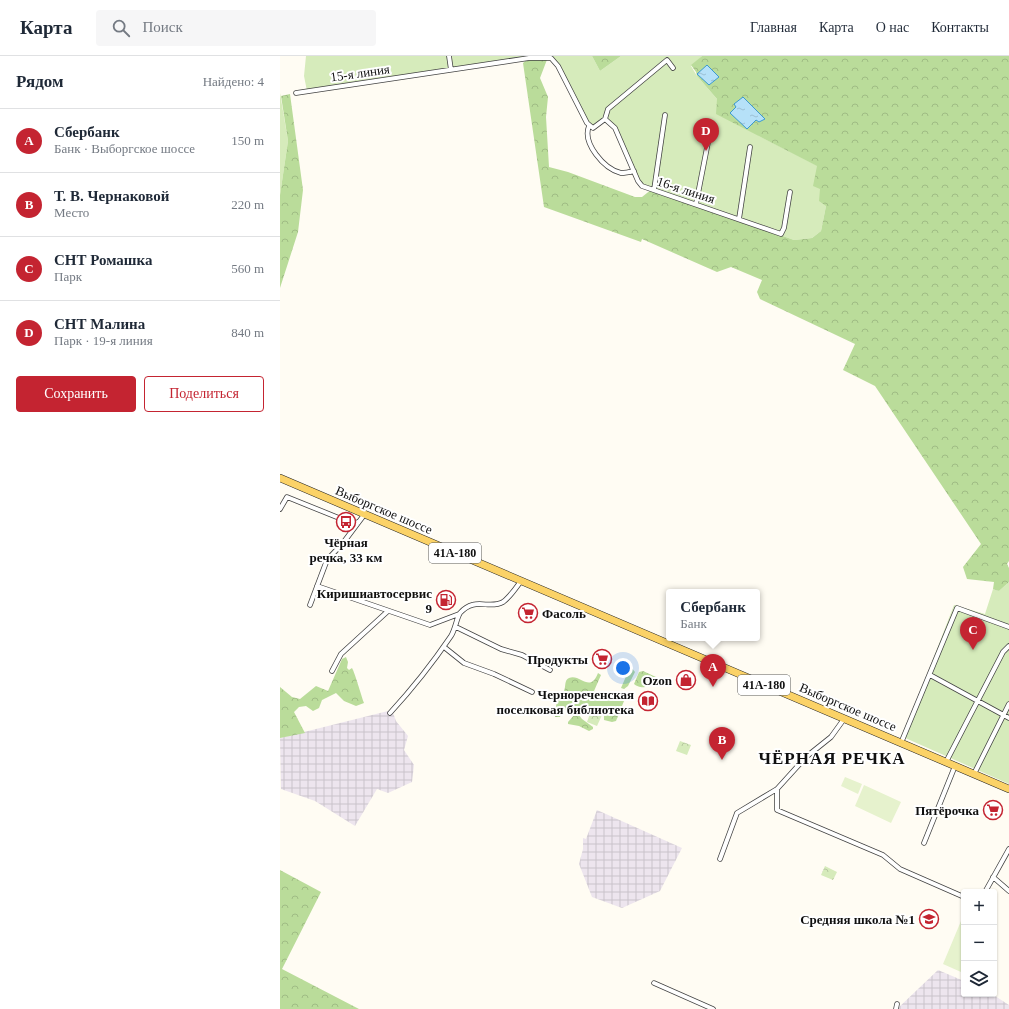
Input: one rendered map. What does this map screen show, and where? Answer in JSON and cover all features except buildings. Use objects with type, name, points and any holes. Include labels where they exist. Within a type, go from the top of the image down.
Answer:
[{"type":"main road","name":"Выборгское шоссе","points":[[280,478],[1009,789]]},
{"type":"street","points":[[449,56],[451,70],[529,58],[551,57],[558,66],[589,126],[587,131],[591,143],[599,158],[609,167],[622,173],[634,171]]},
{"type":"street","points":[[589,126],[593,128],[605,119],[608,109],[667,60],[673,68]]},
{"type":"street","name":"15-я линия","points":[[296,93],[451,70]]},
{"type":"street","points":[[654,190],[665,114]]},
{"type":"street","name":"16-я линия","points":[[605,119],[615,128],[642,186],[781,234],[784,228],[790,192]]},
{"type":"street","points":[[696,204],[711,127]]},
{"type":"street","points":[[739,219],[750,147]]},
{"type":"street","points":[[280,509],[287,497],[339,518],[358,523]]},
{"type":"street","points":[[310,606],[327,560],[364,515]]},
{"type":"street","points":[[317,586],[430,625],[459,614],[468,606],[479,603],[493,604],[502,602],[516,589],[520,581]]},
{"type":"street","points":[[901,743],[957,608],[1009,627]]},
{"type":"street","points":[[332,671],[342,654],[388,611]]},
{"type":"street","points":[[390,713],[420,680],[444,646],[456,627],[459,614]]},
{"type":"street","points":[[456,627],[501,649],[522,655],[550,670]]},
{"type":"street","points":[[444,646],[464,663],[494,674],[532,692]]},
{"type":"street","points":[[946,762],[1003,652],[1009,646]]},
{"type":"street","points":[[930,675],[1009,718]]},
{"type":"street","points":[[974,774],[1009,704]]},
{"type":"street","points":[[720,859],[737,813],[777,790],[806,757],[832,737],[844,719]]},
{"type":"street","points":[[924,843],[955,766]]},
{"type":"street","points":[[777,790],[778,810],[883,855],[900,869],[961,896]]},
{"type":"street","points":[[987,889],[1009,849]]},
{"type":"street","points":[[993,877],[1009,892]]},
{"type":"street","points":[[654,983],[713,1009]]},
{"type":"shaded area","points":[[392,710],[396,721],[408,736],[404,750],[414,765],[412,782],[388,793],[377,789],[355,826],[315,801],[281,789],[280,738]]},
{"type":"shaded area","points":[[597,810],[682,848],[660,891],[622,908],[592,897],[579,864],[583,849],[583,838],[586,839]]},
{"type":"shaded area","points":[[938,970],[961,980],[961,997],[997,997],[1009,1005],[1009,1009],[897,1009]]},
{"type":"green space","points":[[306,56],[592,56],[600,71],[621,56],[702,56],[691,66],[697,76],[717,99],[759,136],[818,166],[820,189],[826,206],[821,231],[812,238],[794,240],[642,186],[615,128],[603,122],[591,127],[554,59],[545,57],[307,91],[304,76]]},
{"type":"green space","points":[[592,56],[621,56],[600,71]]},
{"type":"green space","points":[[702,56],[1009,56],[1009,561],[1007,564],[1009,568],[1009,582],[999,591],[993,589],[994,582],[967,579],[963,567],[981,544],[875,386],[843,370],[855,344],[760,299],[757,292],[762,280],[731,267],[717,272],[642,239],[641,242],[544,207],[523,63],[529,58],[548,57],[540,78],[548,97],[546,117],[549,167],[568,172],[635,197],[642,197],[652,189],[794,240],[812,238],[821,231],[826,206],[819,201],[820,189],[813,186],[817,166],[716,114],[717,99],[697,76],[691,65]]},
{"type":"green space","points":[[280,93],[288,141],[280,195]]},
{"type":"green space","points":[[290,94],[303,190],[298,232],[280,288],[280,195],[288,141],[281,96]]},
{"type":"green space","points":[[1009,582],[1009,784],[903,737],[954,605],[985,614],[993,589],[999,591]]},
{"type":"green space","points":[[346,657],[348,662],[347,668],[349,670],[352,668],[355,674],[364,703],[356,706],[344,701],[336,693],[322,700],[319,708],[313,711],[306,706],[299,707],[294,712],[305,733],[280,738],[280,687],[292,697],[300,699],[316,686],[328,691],[342,659]]},
{"type":"green space","points":[[630,666],[635,672],[628,686],[624,689],[621,688],[627,674],[625,670]]},
{"type":"green space","points":[[643,671],[656,677],[656,681],[647,680],[645,687],[639,687],[634,684],[639,672]]},
{"type":"green space","points":[[598,673],[601,675],[594,691],[611,701],[614,700],[615,693],[619,691],[625,692],[626,696],[616,721],[612,722],[604,720],[604,710],[595,709],[593,712],[581,711],[579,715],[582,719],[593,727],[593,729],[589,731],[579,726],[568,724],[575,714],[574,709],[572,712],[562,709],[560,717],[555,717],[558,701],[560,695],[564,691],[567,679],[573,677],[585,682],[592,682]]},
{"type":"green space","points":[[591,711],[602,715],[597,726],[587,722]]},
{"type":"green space","points":[[680,741],[691,745],[687,755],[676,751]]},
{"type":"green space","points":[[845,777],[862,784],[858,794],[841,786]]},
{"type":"green space","points":[[864,785],[901,802],[891,823],[855,806]]},
{"type":"green space","points":[[825,866],[837,872],[833,880],[821,875]]},
{"type":"green space","points":[[280,870],[321,892],[282,969],[359,1009],[280,1009]]},
{"type":"green space","points":[[961,921],[961,972],[943,964]]},
{"type":"water","points":[[707,65],[719,77],[709,85],[697,74]]},
{"type":"water","points":[[743,97],[765,119],[759,122],[756,120],[747,129],[730,113],[736,107],[734,104]]},
{"type":"place","name":"СНТ Малина","points":[[706,151]]},
{"type":"place","name":"Чёрная речка, 33 км","points":[[346,522]]},
{"type":"place","name":"Киришиавтосервис 9","points":[[446,600]]},
{"type":"place","name":"Фасоль","points":[[528,613]]},
{"type":"place","name":"СНТ Ромашка","points":[[973,650]]},
{"type":"place","name":"Продукты","points":[[602,659]]},
{"type":"place","name":"Ozon","points":[[686,680]]},
{"type":"place","name":"Сбербанк","points":[[713,687]]},
{"type":"place","name":"Чернореченская поселковая библиотека","points":[[648,701]]},
{"type":"place","name":"Т. В. Чернаковой","points":[[722,760]]},
{"type":"place","name":"Пятёрочка","points":[[993,810]]},
{"type":"place","name":"Средняя школа №1","points":[[929,919]]},
{"type":"district","name":"ЧЁРНАЯ РЕЧКА","points":[[832,758]]}]
